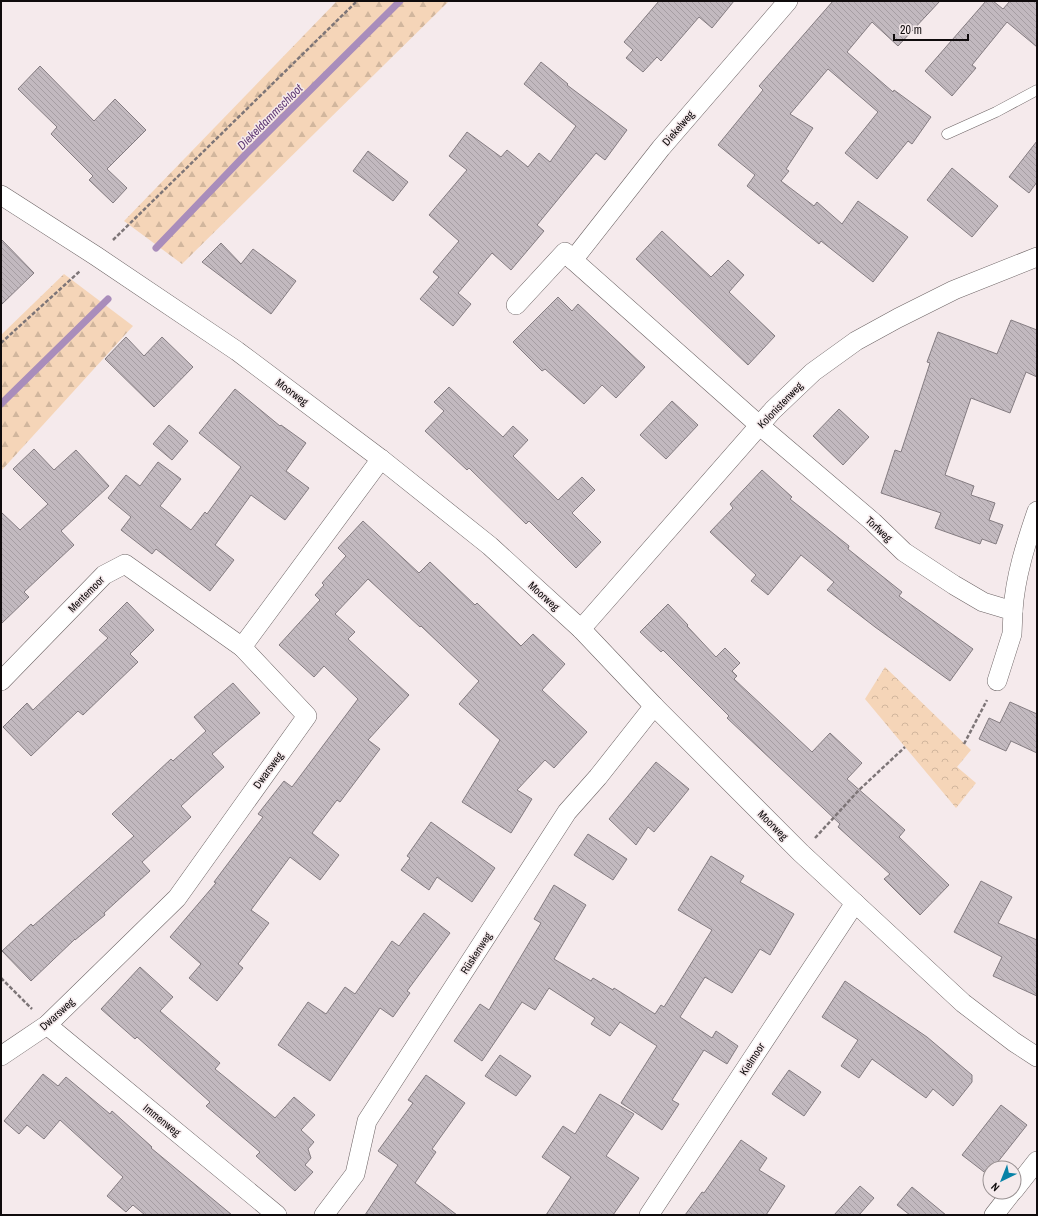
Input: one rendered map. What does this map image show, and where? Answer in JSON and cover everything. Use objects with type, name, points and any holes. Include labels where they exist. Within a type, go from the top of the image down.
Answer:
[{"type":"street","name":"Diekelweg","points":[[573,260],[661,148],[788,1]]},
{"type":"street","name":"Moorweg","points":[[1,195],[96,256],[237,351],[381,459],[490,546],[581,629],[654,706],[801,852],[855,903],[963,1003],[1014,1042],[1037,1057]]},
{"type":"street","points":[[516,304],[565,252],[759,425]]},
{"type":"street","name":"Kolonistenweg","points":[[581,629],[772,410],[813,372],[856,341],[898,318],[954,290],[1037,257]]},
{"type":"street","name":"Torfweg","points":[[759,425],[873,522],[904,552],[983,602],[1013,611]]},
{"type":"street","points":[[242,647],[381,459]]},
{"type":"street","points":[[997,681],[1012,634],[1014,597],[1021,565],[1037,511]]},
{"type":"street","name":"Mentemoor","points":[[1,681],[104,575],[125,564],[242,647]]},
{"type":"street","name":"Dwarsweg","points":[[1,1056],[48,1025],[177,898],[307,716],[242,647]]},
{"type":"street","name":"Rüskenweg","points":[[324,1215],[355,1174],[367,1121],[567,812],[598,777],[654,706]]},
{"type":"street","name":"Kielmoor","points":[[649,1215],[855,903]]},
{"type":"street","name":"Immenweg","points":[[48,1025],[277,1215]]},
{"type":"street","points":[[1022,1180],[1037,1161]]},
{"type":"street","points":[[994,1215],[1006,1200]]},
{"type":"lane","points":[[947,134],[996,112],[1037,90]]},
{"type":"path","points":[[1,343],[96,256],[357,1]]},
{"type":"path","points":[[964,744],[997,681]]},
{"type":"path","points":[[801,852],[859,790],[905,747]]},
{"type":"path","points":[[1,978],[48,1025]]},
{"type":"green space","points":[[337,1],[449,1],[182,264],[124,221]]},
{"type":"green space","points":[[64,274],[133,326],[1,471],[1,335]]},
{"type":"green space","points":[[885,667],[971,750],[957,767],[976,783],[956,808],[865,699]]},
{"type":"building","points":[[659,1],[734,1],[712,28],[699,17],[661,61],[657,57],[643,72],[626,58],[633,50],[624,42]]},
{"type":"building","points":[[833,1],[940,1],[898,46],[872,22],[847,52],[893,92],[894,90],[931,117],[912,144],[908,141],[877,179],[845,153],[878,112],[828,69],[790,114],[813,128],[786,169],[789,171],[781,181],[814,206],[817,202],[842,224],[858,201],[908,237],[873,282],[821,241],[819,244],[747,186],[755,175],[718,145],[763,90],[759,86]]},
{"type":"building","points":[[986,1],[993,1],[1003,9],[1010,1],[1037,1],[1037,47],[1007,22],[972,65],[976,68],[952,96],[925,71]]},
{"type":"building","points":[[541,62],[568,84],[567,85],[627,130],[605,160],[596,153],[537,225],[544,231],[511,270],[492,253],[458,293],[471,304],[453,326],[420,299],[439,277],[433,272],[459,241],[429,215],[467,170],[449,156],[467,132],[501,157],[507,150],[528,167],[539,153],[550,162],[576,126],[524,84]]},
{"type":"building","points":[[40,66],[94,121],[115,99],[146,130],[107,169],[127,188],[113,203],[89,180],[93,176],[51,134],[57,127],[18,89]]},
{"type":"building","points":[[1037,141],[1037,182],[1029,193],[1009,177]]},
{"type":"building","points":[[368,151],[408,182],[393,201],[353,171]]},
{"type":"building","points":[[952,168],[998,206],[972,237],[927,200]]},
{"type":"building","points":[[662,231],[711,277],[728,260],[744,275],[729,292],[775,336],[748,365],[636,259]]},
{"type":"building","points":[[1,239],[34,273],[1,305]]},
{"type":"building","points":[[221,243],[241,264],[253,249],[296,281],[271,314],[202,262]]},
{"type":"building","points":[[558,297],[572,311],[578,304],[645,367],[616,398],[602,385],[584,404],[545,369],[542,371],[513,342]]},
{"type":"building","points":[[1011,320],[1037,330],[1037,377],[1026,372],[1010,413],[971,398],[945,475],[974,486],[971,495],[995,503],[989,520],[1003,525],[996,544],[982,539],[980,544],[935,528],[941,513],[881,493],[895,450],[901,452],[930,363],[927,362],[938,332],[997,354]]},
{"type":"building","points":[[126,337],[144,356],[162,337],[193,367],[154,407],[105,359]]},
{"type":"building","points":[[449,387],[503,437],[513,426],[528,440],[513,456],[558,500],[582,477],[595,490],[572,513],[601,542],[576,568],[529,521],[526,524],[469,468],[467,470],[425,431],[444,411],[434,402]]},
{"type":"building","points":[[235,389],[280,426],[281,425],[306,443],[286,471],[309,488],[285,520],[251,495],[215,545],[234,560],[210,591],[156,549],[152,554],[121,530],[131,517],[108,498],[126,475],[140,486],[158,462],[181,479],[160,506],[191,530],[205,512],[207,514],[241,467],[199,433]]},
{"type":"building","points":[[672,401],[698,425],[666,459],[640,435]]},
{"type":"building","points":[[839,409],[869,437],[843,465],[813,436]]},
{"type":"building","points":[[169,425],[188,441],[172,460],[153,444]]},
{"type":"building","points":[[34,449],[54,470],[76,450],[109,486],[61,531],[74,545],[24,592],[29,597],[1,624],[1,512],[20,530],[48,504],[13,469]]},
{"type":"building","points":[[762,470],[792,497],[790,499],[849,546],[848,549],[902,592],[899,596],[973,649],[950,681],[827,590],[834,582],[801,555],[768,595],[751,581],[756,575],[710,532],[733,508],[730,504]]},
{"type":"building","points":[[363,521],[419,573],[430,562],[475,605],[477,603],[521,646],[533,634],[565,664],[542,690],[587,732],[554,768],[545,760],[517,790],[532,799],[511,833],[462,802],[500,740],[459,704],[479,681],[421,626],[420,627],[368,579],[335,614],[355,632],[348,639],[409,695],[368,740],[380,749],[340,802],[337,800],[312,833],[339,855],[320,880],[290,857],[251,910],[269,923],[238,964],[243,968],[217,1001],[189,978],[201,964],[170,937],[216,883],[214,882],[263,817],[258,814],[284,781],[292,787],[358,699],[324,666],[314,677],[279,645],[320,600],[315,595],[324,585],[322,583],[346,556],[338,548]]},
{"type":"building","points":[[127,602],[154,630],[130,654],[138,662],[83,715],[78,711],[31,756],[3,727],[27,703],[33,710],[108,638],[99,630]]},
{"type":"building","points":[[668,604],[716,657],[725,648],[740,663],[732,671],[737,676],[734,679],[812,752],[830,733],[862,763],[847,779],[905,830],[899,837],[949,885],[920,915],[884,879],[890,874],[838,827],[840,824],[727,718],[729,716],[663,650],[661,652],[640,632]]},
{"type":"building","points":[[233,683],[260,713],[212,754],[224,767],[181,806],[191,817],[142,862],[150,871],[104,913],[105,915],[75,939],[31,981],[2,951],[31,924],[33,926],[134,836],[112,814],[171,759],[173,761],[206,731],[194,717]]},
{"type":"building","points":[[1010,702],[1037,714],[1037,753],[1011,741],[1006,751],[979,739],[989,718],[1000,723]]},
{"type":"building","points":[[656,762],[689,789],[654,832],[648,827],[636,845],[609,819]]},
{"type":"building","points":[[431,822],[495,868],[472,902],[437,877],[429,890],[401,870],[410,858],[407,856]]},
{"type":"building","points":[[588,834],[627,859],[613,880],[574,855]]},
{"type":"building","points":[[711,856],[744,876],[740,882],[794,914],[770,955],[760,949],[732,993],[705,977],[680,1017],[712,1038],[716,1031],[738,1046],[727,1064],[704,1050],[672,1100],[679,1104],[662,1130],[621,1103],[657,1046],[620,1022],[610,1036],[591,1024],[595,1018],[549,988],[535,1010],[522,1002],[482,1061],[454,1041],[480,1004],[489,1010],[541,923],[534,919],[554,885],[586,905],[554,959],[591,981],[593,978],[613,990],[614,988],[655,1014],[661,1005],[664,1007],[712,930],[678,910]]},
{"type":"building","points":[[981,881],[1012,897],[998,923],[1037,940],[1037,996],[993,976],[1002,957],[954,932]]},
{"type":"building","points":[[424,913],[450,933],[407,991],[410,993],[393,1017],[380,1008],[330,1081],[278,1045],[308,1002],[326,1014],[345,987],[355,994],[392,941],[399,946]]},
{"type":"building","points":[[140,967],[173,997],[160,1011],[220,1063],[215,1069],[275,1118],[294,1097],[315,1115],[301,1130],[314,1142],[308,1149],[311,1158],[305,1165],[313,1172],[295,1191],[256,1156],[260,1152],[206,1106],[210,1102],[137,1037],[135,1039],[101,1009]]},
{"type":"building","points":[[845,981],[927,1037],[972,1075],[972,1082],[953,1106],[933,1089],[926,1098],[872,1059],[859,1078],[841,1066],[858,1040],[822,1017]]},
{"type":"building","points":[[500,1055],[531,1076],[516,1096],[485,1076]]},
{"type":"building","points":[[789,1070],[821,1092],[804,1116],[772,1094]]},
{"type":"building","points":[[43,1074],[58,1086],[66,1077],[110,1114],[112,1111],[152,1147],[151,1148],[232,1215],[145,1215],[133,1205],[126,1212],[107,1196],[123,1177],[60,1120],[44,1139],[27,1125],[19,1134],[4,1121]]},
{"type":"building","points":[[426,1075],[465,1103],[432,1149],[436,1152],[415,1183],[457,1215],[365,1215],[398,1165],[378,1151],[413,1103],[408,1100]]},
{"type":"building","points":[[600,1094],[634,1114],[606,1156],[639,1178],[613,1215],[546,1215],[571,1177],[542,1157],[563,1126],[575,1134]]},
{"type":"building","points":[[1001,1105],[1027,1125],[999,1160],[982,1160],[982,1170],[962,1155]]},
{"type":"building","points":[[741,1140],[767,1158],[759,1170],[785,1186],[766,1215],[685,1215],[702,1192],[704,1193]]},
{"type":"building","points":[[860,1186],[874,1198],[859,1215],[834,1215]]},
{"type":"building","points":[[912,1187],[946,1215],[910,1215],[897,1205]]},
{"type":"waterway","name":"Diekeldammschloot","points":[[156,248],[246,154],[400,1]]},
{"type":"waterway","name":"Diekeldammschloot","points":[[1,404],[108,299]]}]
